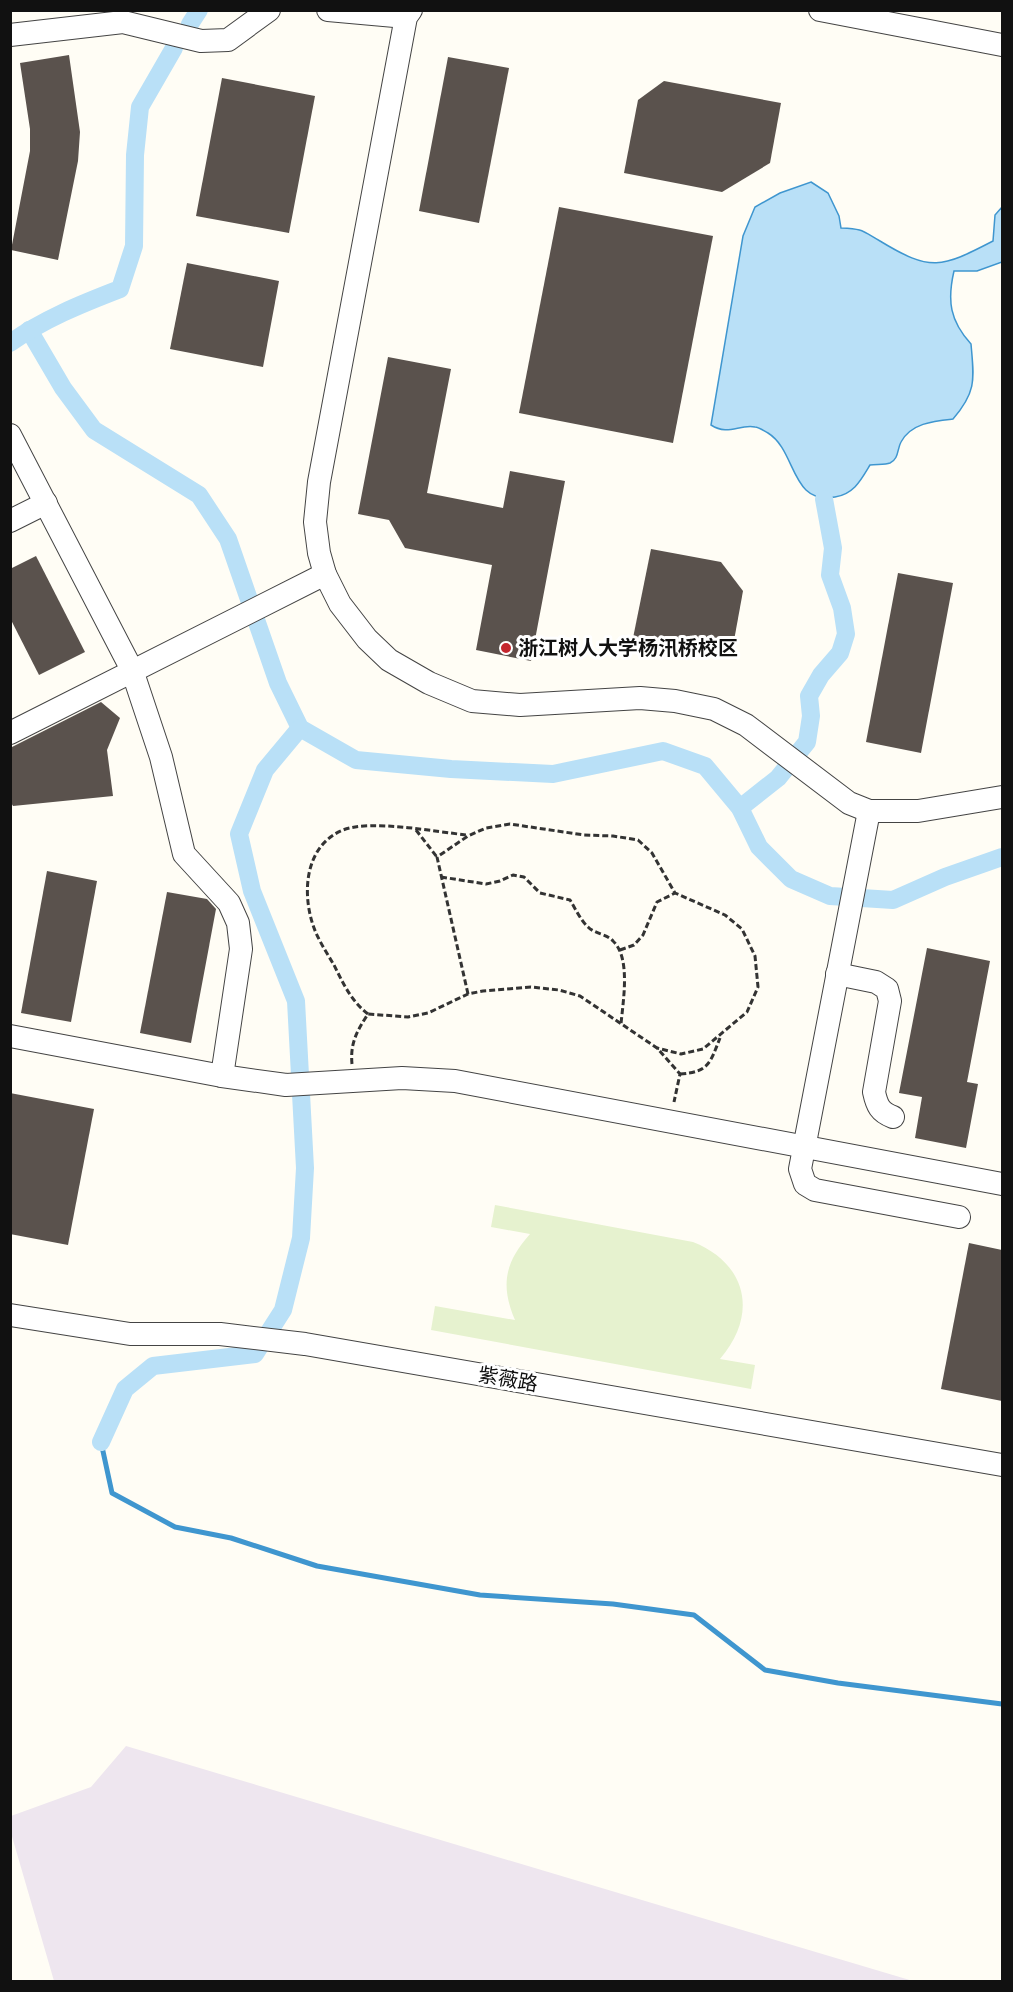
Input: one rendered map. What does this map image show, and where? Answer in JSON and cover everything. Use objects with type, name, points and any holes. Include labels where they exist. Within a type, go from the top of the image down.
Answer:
[{"type":"street","points":[[10,35],[123,22],[201,41],[228,40],[268,10]]},
{"type":"street","points":[[328,10],[408,14],[319,482],[315,522],[319,553],[325,574],[340,604],[367,639],[389,660],[429,683],[472,701],[520,705],[640,698],[675,701],[714,710],[746,725],[849,803],[869,811],[918,811],[1002,797]]},
{"type":"street","points":[[820,10],[1002,45]]},
{"type":"street","points":[[10,435],[132,670],[161,758],[184,854],[229,903],[238,923],[241,949],[222,1076]]},
{"type":"street","points":[[10,521],[46,503]]},
{"type":"street","points":[[10,733],[325,574]]},
{"type":"street","points":[[869,811],[800,1169],[805,1184],[815,1190],[959,1217]]},
{"type":"street","points":[[837,974],[876,982],[887,989],[890,1001],[874,1092],[882,1113],[893,1117]]},
{"type":"street","points":[[10,1036],[222,1076],[286,1084],[402,1078],[455,1081],[1002,1184]]},
{"type":"street","name":"紫薇路","points":[[10,1315],[130,1334],[219,1334],[305,1344],[1002,1465]]},
{"type":"path","points":[[436,857],[468,836],[486,828],[510,824],[638,840],[652,853],[675,893],[725,915],[742,929],[755,956],[758,987],[747,1012],[703,1049],[681,1054],[657,1048]]},
{"type":"path","points":[[468,836],[365,825],[345,829],[326,839],[313,856],[308,879],[308,908],[316,933],[357,1006],[368,1014],[408,1017],[428,1013],[468,994],[483,991],[531,987],[559,990],[580,996],[657,1048],[680,1074]]},
{"type":"path","points":[[416,830],[436,857],[468,994]]},
{"type":"path","points":[[441,877],[486,884],[513,875],[524,877],[540,893],[570,900],[587,927],[612,939],[620,950],[624,966],[621,1024]]},
{"type":"path","points":[[620,950],[634,945],[643,934],[657,902],[675,893]]},
{"type":"path","points":[[353,1081],[351,1050],[355,1033],[368,1014]]},
{"type":"path","points":[[680,1074],[697,1073],[710,1065],[721,1035]]},
{"type":"path","points":[[670,1121],[680,1074]]},
{"type":"shaded area","points":[[126,1746],[913,1981],[54,1981],[11,1833],[11,1816],[91,1787]]},
{"type":"green space","points":[[495,1205],[693,1242],[712,1252],[726,1263],[736,1277],[743,1308],[740,1325],[720,1359],[755,1365],[751,1389],[431,1330],[435,1306],[515,1320],[508,1296],[508,1274],[515,1254],[530,1234],[491,1227]]},
{"type":"water","points":[[811,182],[828,193],[839,216],[841,228],[862,231],[897,251],[924,262],[948,261],[993,241],[995,215],[1002,207],[1002,262],[977,271],[954,271],[951,292],[952,310],[958,327],[971,344],[973,376],[970,392],[961,409],[953,419],[924,424],[911,431],[901,442],[893,461],[870,465],[852,490],[835,497],[820,497],[810,493],[795,475],[777,441],[768,433],[757,427],[723,430],[711,425],[743,236],[755,207],[780,193]]},
{"type":"building","points":[[69,55],[80,132],[78,161],[58,260],[11,250],[30,151],[30,129],[20,63]]},
{"type":"building","points":[[448,57],[509,68],[479,223],[419,211]]},
{"type":"building","points":[[222,78],[315,96],[289,233],[196,216]]},
{"type":"building","points":[[664,81],[781,103],[770,163],[722,192],[624,173],[638,100]]},
{"type":"building","points":[[559,207],[713,236],[673,443],[519,413]]},
{"type":"building","points":[[187,263],[279,281],[263,367],[170,349]]},
{"type":"building","points":[[388,357],[451,369],[427,493],[503,508],[510,471],[565,481],[531,661],[476,650],[492,565],[405,548],[389,520],[358,514]]},
{"type":"building","points":[[651,549],[721,562],[743,591],[731,657],[633,638]]},
{"type":"building","points":[[36,556],[85,652],[39,675],[10,618],[10,569]]},
{"type":"building","points":[[898,573],[953,583],[921,753],[866,742]]},
{"type":"building","points":[[101,702],[120,718],[107,750],[113,796],[13,806],[10,801],[10,748]]},
{"type":"building","points":[[47,871],[97,881],[71,1022],[21,1013]]},
{"type":"building","points":[[167,892],[207,899],[216,909],[191,1043],[140,1033]]},
{"type":"building","points":[[927,948],[990,961],[967,1082],[978,1084],[966,1148],[915,1138],[922,1097],[899,1093]]},
{"type":"building","points":[[10,1093],[94,1109],[68,1245],[10,1234]]},
{"type":"building","points":[[969,1243],[1002,1250],[1002,1401],[941,1389]]},
{"type":"waterway","points":[[190,24],[199,10]]},
{"type":"waterway","points":[[10,343],[49,319],[120,289],[134,246],[135,155],[140,107],[174,48]]},
{"type":"waterway","points":[[29,330],[63,388],[94,430],[199,495],[228,539],[278,683],[300,728],[356,760],[451,769],[553,774],[663,751],[705,766],[740,808],[759,847],[791,879],[830,896],[893,900],[945,877],[1002,857]]},
{"type":"waterway","points":[[740,808],[778,778],[807,742],[811,716],[809,696],[821,675],[840,653],[846,634],[842,608],[830,575],[833,548],[824,499]]},
{"type":"waterway","points":[[101,1442],[125,1389],[153,1366],[255,1354],[283,1310],[301,1238],[305,1168],[296,1001],[252,891],[239,834],[265,770],[300,728]]},
{"type":"waterway","points":[[101,1442],[112,1493],[175,1527],[231,1538],[317,1566],[480,1595],[613,1604],[694,1615],[765,1670],[838,1683],[1002,1704]]},
{"type":"place","name":"浙江树人大学杨汛桥校区","points":[[506,648]]}]
